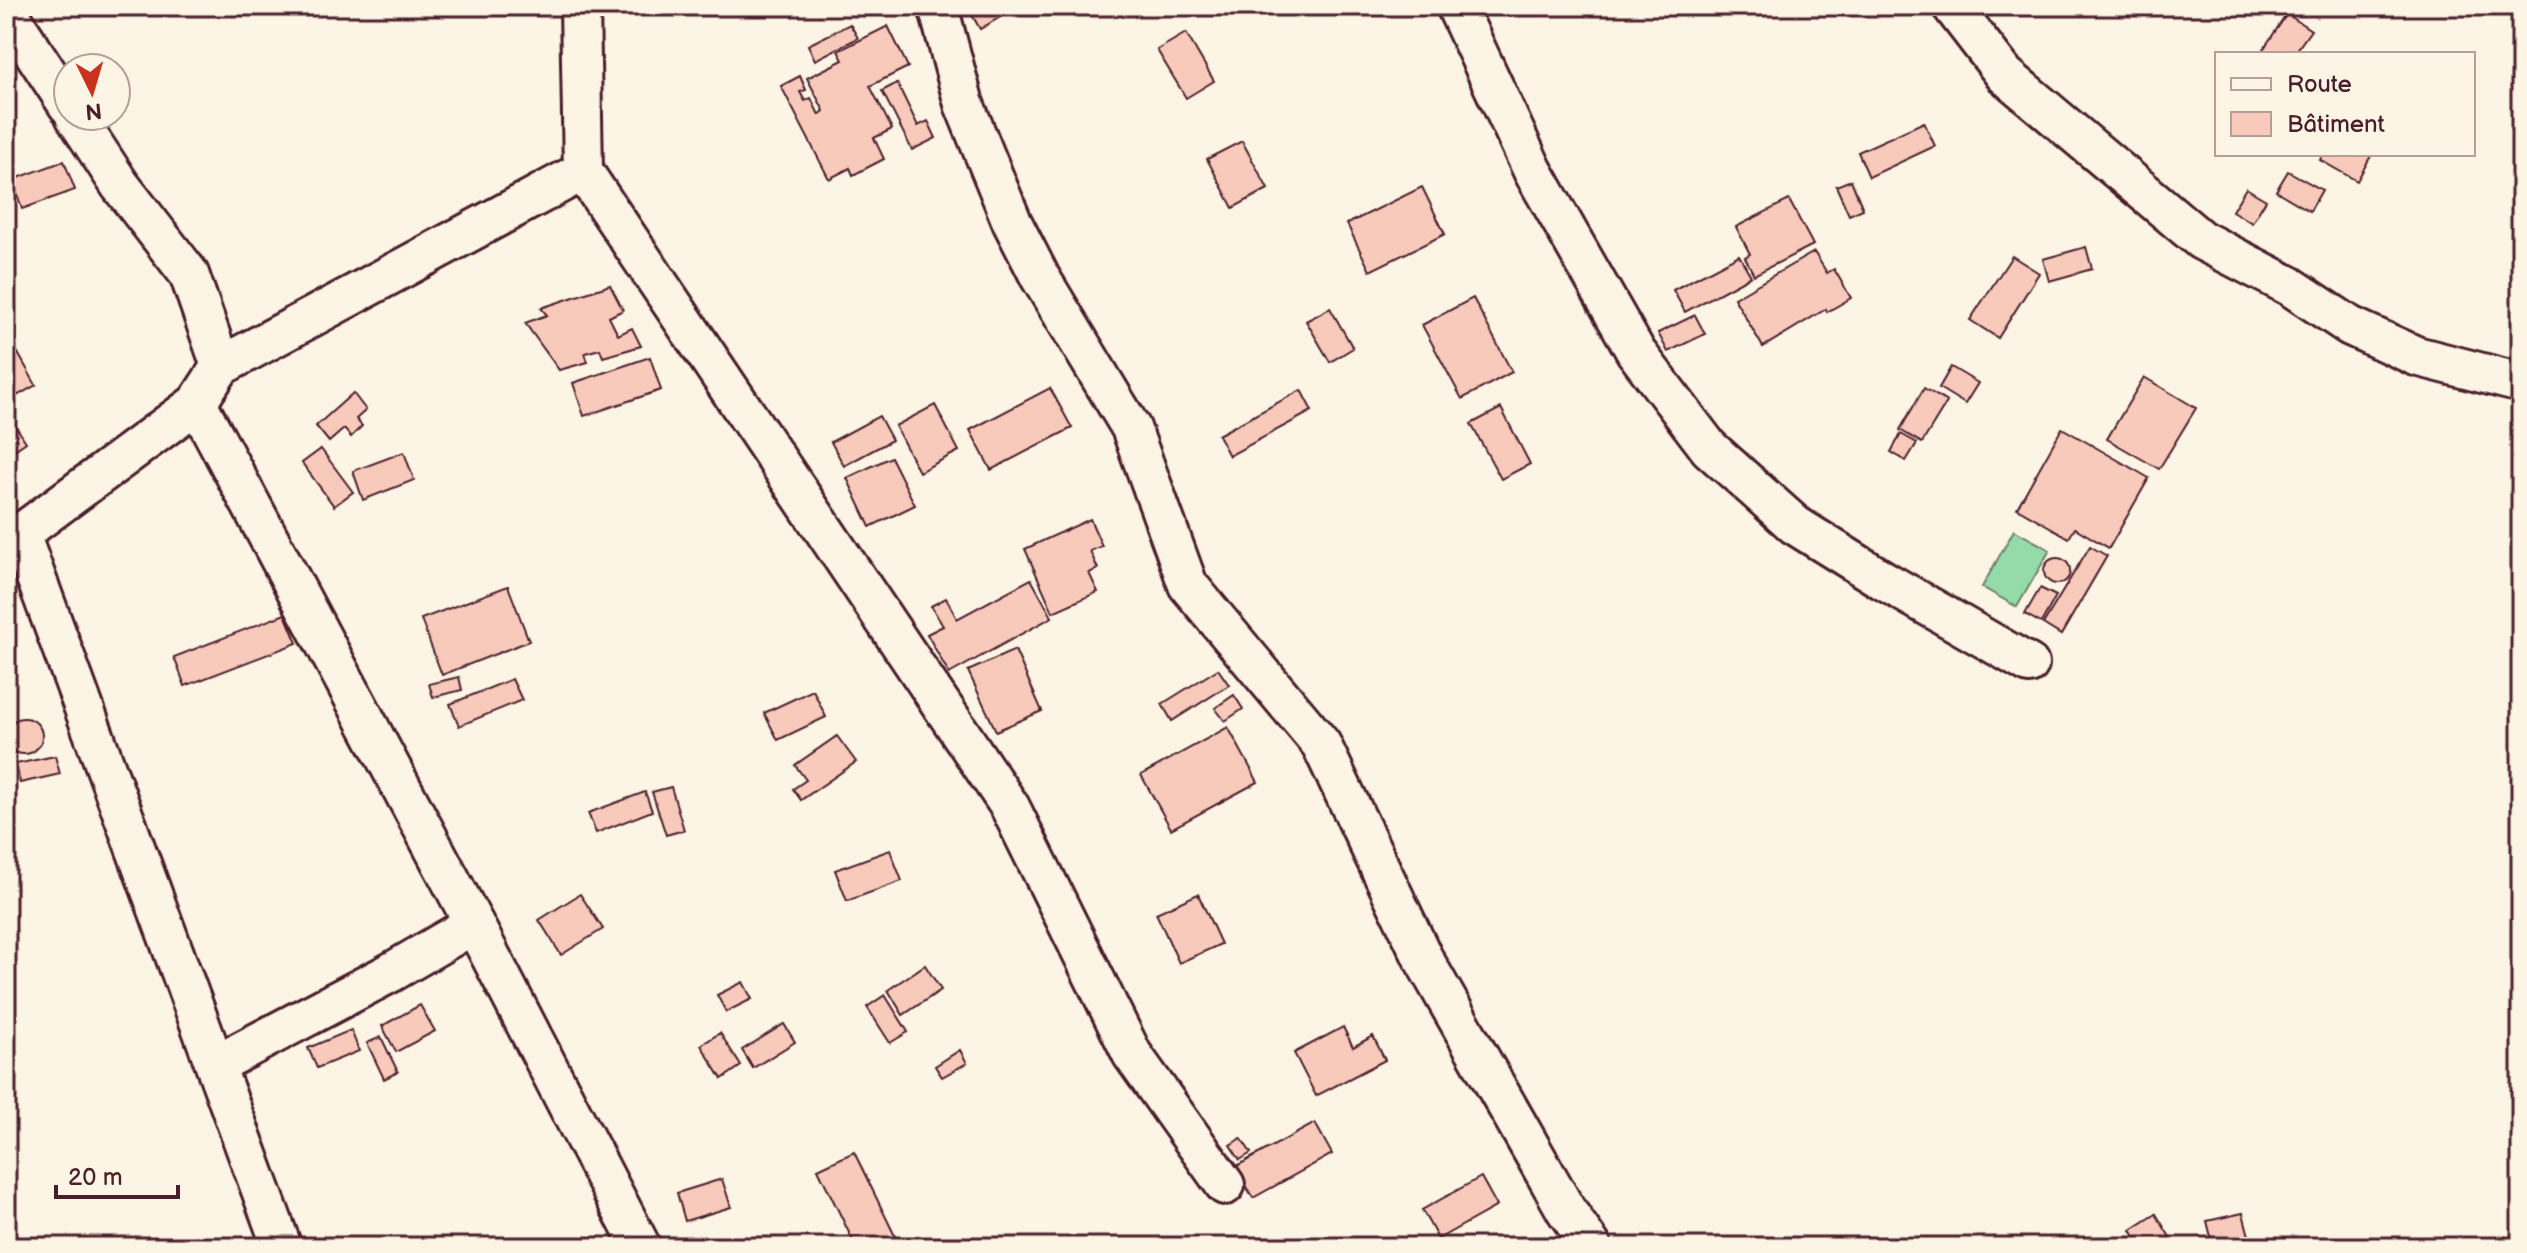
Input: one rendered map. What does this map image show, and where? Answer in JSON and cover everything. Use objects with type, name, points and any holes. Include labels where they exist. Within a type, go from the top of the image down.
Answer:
[{"type":"street","points":[[7,6],[52,80]]},
{"type":"street","points":[[580,6],[583,171],[1010,807],[1132,1054],[1225,1185]]},
{"type":"street","points":[[938,6],[964,104],[1012,222],[1040,277],[1131,428],[1188,585],[1321,744],[1423,958],[1566,1210],[1592,1247]]},
{"type":"street","points":[[1456,6],[1533,171],[1636,352],[1709,448],[1795,525],[2029,664]]},
{"type":"street","points":[[1952,6],[2005,75],[2201,240],[2290,286],[2350,326],[2416,356],[2521,383]]},
{"type":"street","points":[[85,132],[120,185],[189,274],[221,366]]},
{"type":"street","points":[[282,1247],[13,538],[197,403],[221,366],[583,171]]},
{"type":"street","points":[[197,403],[474,924],[641,1247]]},
{"type":"street","points":[[215,1065],[390,973],[474,924]]},
{"type":"green space","points":[[2014,530],[2050,550],[2017,607],[1982,587]]},
{"type":"building","points":[[967,6],[1019,6],[980,29]]},
{"type":"building","points":[[2287,14],[2311,30],[2295,52],[2261,52]]},
{"type":"building","points":[[850,24],[858,38],[815,60],[808,45]]},
{"type":"building","points":[[888,26],[908,67],[870,86],[892,129],[874,138],[884,159],[853,175],[850,168],[829,179],[781,86],[800,76],[806,90],[800,92],[805,101],[811,98],[819,115],[824,111],[807,78],[843,60],[838,51]]},
{"type":"building","points":[[1186,33],[1214,81],[1186,98],[1157,50]]},
{"type":"building","points":[[6,70],[14,93],[6,96]]},
{"type":"building","points":[[897,83],[918,126],[928,121],[936,138],[912,150],[882,91]]},
{"type":"building","points":[[6,112],[13,131],[6,134]]},
{"type":"building","points":[[1924,122],[1935,146],[1869,177],[1858,152]]},
{"type":"building","points":[[1242,141],[1268,189],[1233,208],[1207,159]]},
{"type":"building","points":[[2322,156],[2371,156],[2357,181],[2320,160]]},
{"type":"building","points":[[64,161],[75,190],[22,209],[12,180]]},
{"type":"building","points":[[2288,171],[2322,190],[2310,211],[2276,191]]},
{"type":"building","points":[[1851,180],[1863,209],[1849,215],[1836,186]]},
{"type":"building","points":[[1422,187],[1445,234],[1370,271],[1347,224]]},
{"type":"building","points":[[2246,188],[2266,200],[2252,223],[2232,211]]},
{"type":"building","points":[[1789,200],[1813,245],[1754,275],[1745,257],[1750,254],[1736,227]]},
{"type":"building","points":[[2086,247],[2092,269],[2049,281],[2043,259]]},
{"type":"building","points":[[1814,252],[1827,273],[1834,269],[1851,298],[1827,312],[1826,309],[1763,347],[1734,298]]},
{"type":"building","points":[[1739,255],[1751,276],[1685,312],[1673,290]]},
{"type":"building","points":[[2012,256],[2039,273],[1998,338],[1970,320]]},
{"type":"building","points":[[610,285],[623,310],[609,317],[618,335],[632,328],[641,346],[603,357],[600,349],[585,353],[588,362],[559,370],[525,323],[547,315],[541,308]]},
{"type":"building","points":[[1473,298],[1512,372],[1462,399],[1422,325]]},
{"type":"building","points":[[1330,308],[1353,348],[1330,362],[1306,321]]},
{"type":"building","points":[[1695,315],[1705,334],[1668,352],[1658,333]]},
{"type":"building","points":[[6,332],[36,385],[6,402]]},
{"type":"building","points":[[650,357],[661,390],[584,416],[573,383]]},
{"type":"building","points":[[1951,367],[1978,383],[1965,404],[1939,388]]},
{"type":"building","points":[[2144,377],[2196,408],[2159,469],[2107,439]]},
{"type":"building","points":[[1050,388],[1072,428],[991,470],[970,430]]},
{"type":"building","points":[[1924,388],[1947,402],[1922,443],[1900,430]]},
{"type":"building","points":[[1301,390],[1312,411],[1229,456],[1218,435]]},
{"type":"building","points":[[353,393],[366,410],[356,419],[362,426],[351,437],[344,429],[329,442],[316,426]]},
{"type":"building","points":[[935,405],[959,451],[919,472],[895,426]]},
{"type":"building","points":[[1501,408],[1530,464],[1501,479],[1471,424]]},
{"type":"building","points":[[879,416],[892,440],[844,466],[831,442]]},
{"type":"building","points":[[13,422],[26,442],[6,456],[6,427]]},
{"type":"building","points":[[2062,428],[2149,478],[2109,548],[2075,528],[2069,538],[2017,508]]},
{"type":"building","points":[[1901,434],[1917,443],[1906,461],[1891,452]]},
{"type":"building","points":[[321,449],[353,492],[334,506],[302,463]]},
{"type":"building","points":[[404,452],[414,480],[363,500],[353,471]]},
{"type":"building","points":[[891,457],[915,505],[870,527],[847,478]]},
{"type":"building","points":[[1090,519],[1102,546],[1090,551],[1098,569],[1089,573],[1098,592],[1053,612],[1025,549]]},
{"type":"building","points":[[2090,546],[2107,556],[2061,635],[2043,624]]},
{"type":"building","points":[[2057,558],[2066,562],[2070,571],[2066,580],[2057,584],[2048,580],[2044,571],[2048,562]]},
{"type":"building","points":[[1031,579],[1052,617],[949,674],[927,634],[943,626],[931,606],[946,598],[957,619]]},
{"type":"building","points":[[508,586],[529,641],[442,675],[421,619]]},
{"type":"building","points":[[2040,588],[2056,596],[2041,623],[2025,614]]},
{"type":"building","points":[[285,614],[297,643],[185,686],[174,657]]},
{"type":"building","points":[[1015,650],[1042,711],[996,731],[968,671]]},
{"type":"building","points":[[1218,669],[1229,685],[1172,721],[1162,704]]},
{"type":"building","points":[[459,677],[462,690],[433,697],[429,684]]},
{"type":"building","points":[[512,679],[522,700],[459,726],[450,704]]},
{"type":"building","points":[[813,690],[826,717],[778,740],[764,713]]},
{"type":"building","points":[[1234,695],[1243,709],[1225,721],[1215,708]]},
{"type":"building","points":[[24,718],[37,723],[42,736],[37,749],[24,754],[11,749],[6,736],[11,723]]},
{"type":"building","points":[[1228,727],[1258,782],[1171,829],[1141,775]]},
{"type":"building","points":[[837,736],[856,762],[801,800],[793,789],[806,780],[795,765]]},
{"type":"building","points":[[55,756],[60,774],[20,783],[16,764]]},
{"type":"building","points":[[671,787],[684,830],[666,835],[652,792]]},
{"type":"building","points":[[645,792],[652,811],[596,833],[588,813]]},
{"type":"building","points":[[890,850],[902,881],[847,901],[835,870]]},
{"type":"building","points":[[580,894],[603,929],[561,955],[539,920]]},
{"type":"building","points":[[1198,894],[1221,944],[1179,963],[1156,913]]},
{"type":"building","points":[[925,965],[941,990],[903,1015],[888,990]]},
{"type":"building","points":[[743,982],[752,999],[726,1012],[717,995]]},
{"type":"building","points":[[885,995],[908,1032],[890,1043],[867,1007]]},
{"type":"building","points":[[420,1005],[435,1031],[396,1052],[382,1026]]},
{"type":"building","points":[[784,1024],[795,1042],[753,1068],[742,1050]]},
{"type":"building","points":[[1343,1027],[1353,1047],[1373,1036],[1385,1060],[1316,1096],[1294,1053]]},
{"type":"building","points":[[351,1030],[359,1051],[317,1068],[308,1048]]},
{"type":"building","points":[[720,1033],[741,1066],[722,1079],[701,1045]]},
{"type":"building","points":[[381,1037],[398,1072],[384,1079],[367,1043]]},
{"type":"building","points":[[960,1050],[967,1063],[942,1077],[935,1066]]},
{"type":"building","points":[[1315,1123],[1332,1154],[1253,1198],[1235,1167]]},
{"type":"building","points":[[1241,1138],[1251,1153],[1240,1160],[1230,1145]]},
{"type":"building","points":[[854,1152],[896,1238],[877,1247],[856,1247],[818,1169]]},
{"type":"building","points":[[1481,1177],[1497,1206],[1438,1239],[1422,1210]]},
{"type":"building","points":[[722,1179],[731,1207],[685,1221],[677,1193]]},
{"type":"building","points":[[2243,1213],[2249,1236],[2213,1245],[2207,1221]]},
{"type":"building","points":[[2156,1214],[2176,1247],[2141,1247],[2131,1230]]}]
